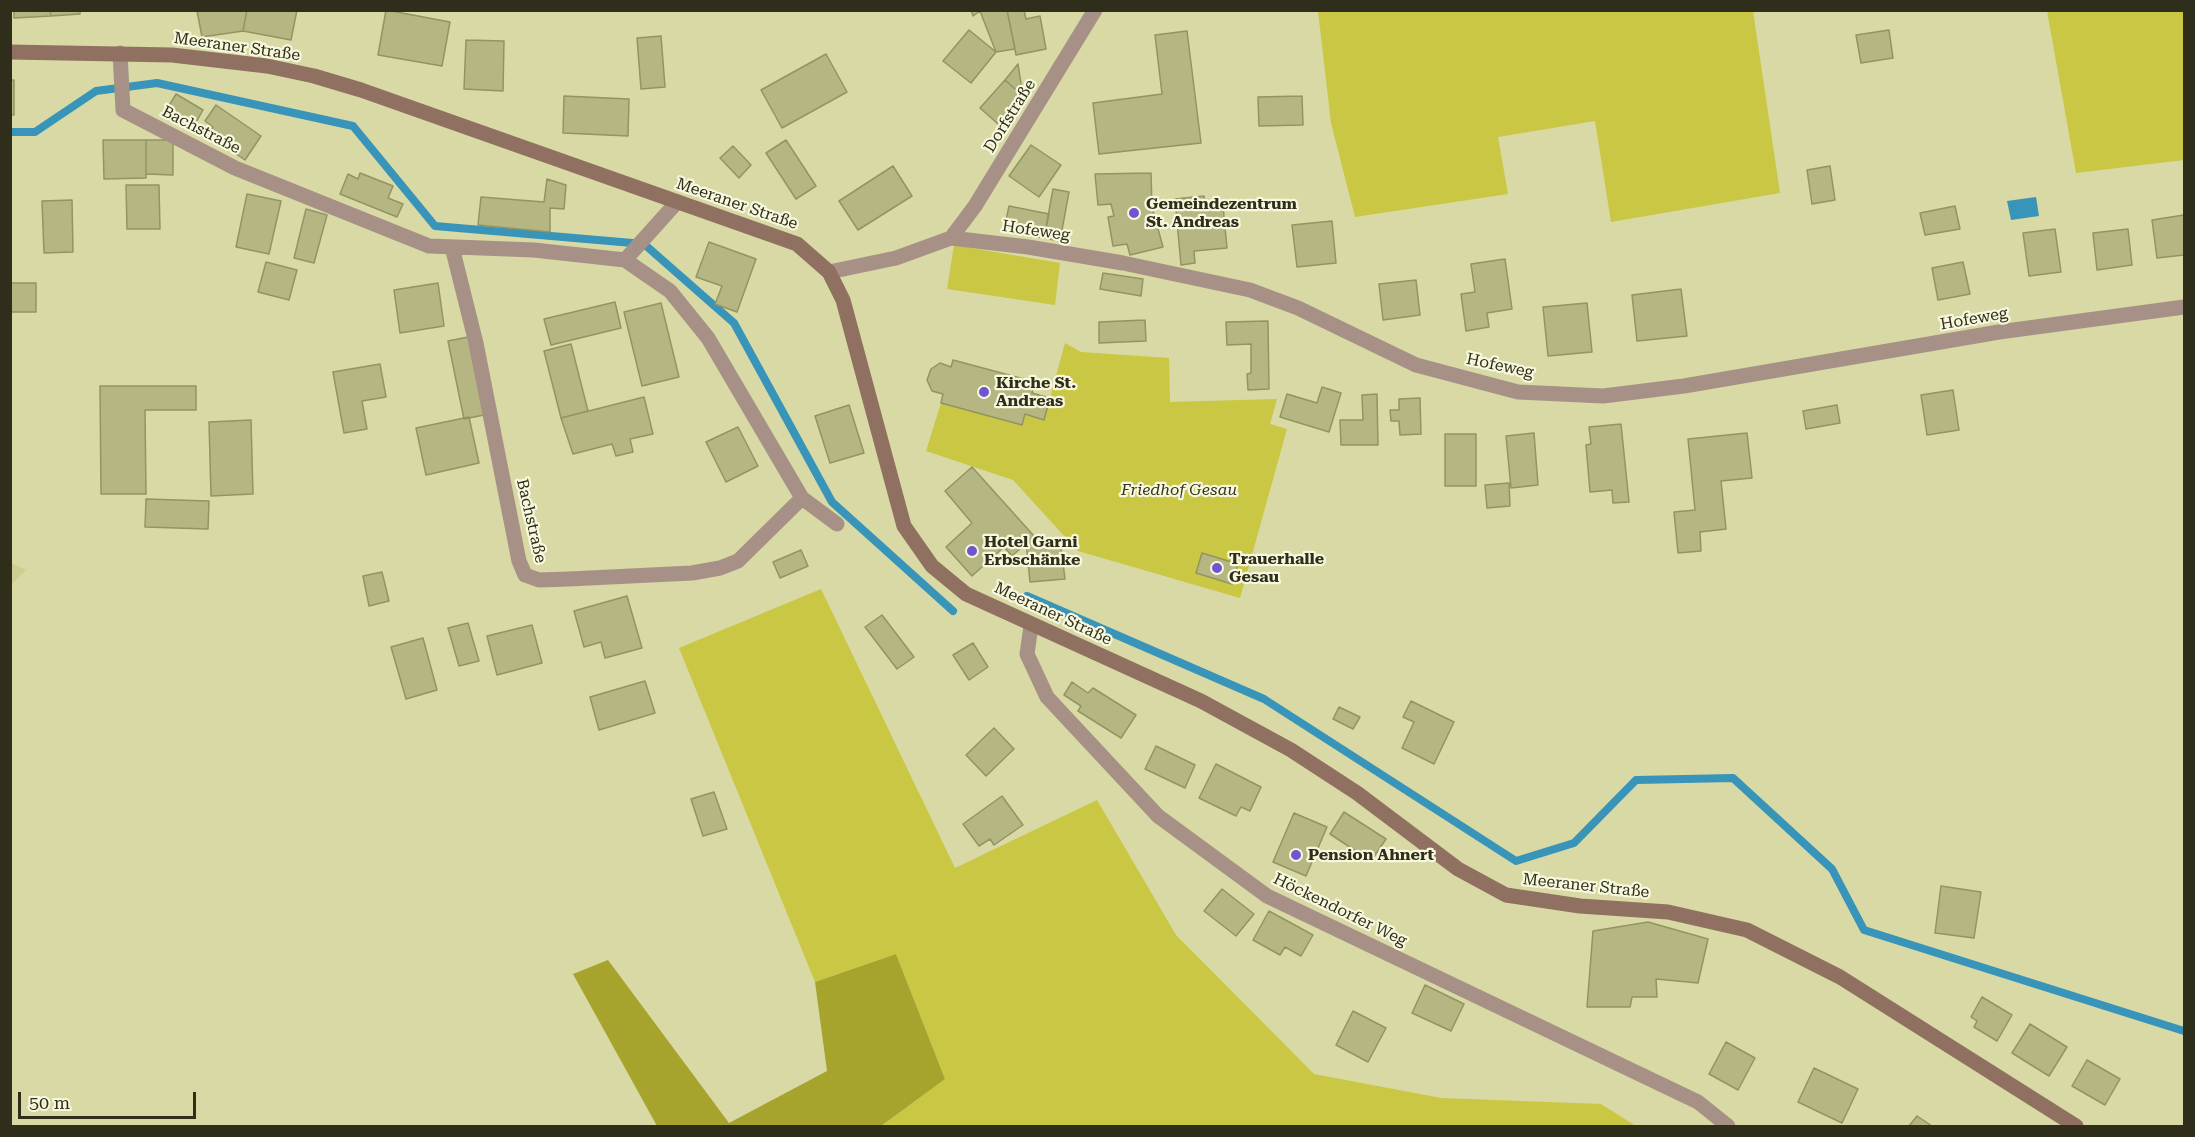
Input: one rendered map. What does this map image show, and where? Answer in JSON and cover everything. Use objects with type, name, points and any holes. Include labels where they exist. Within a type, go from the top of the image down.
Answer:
[{"type":"street","name":"Dorfstraße","points":[[951,238],[975,206],[1095,10]]},
{"type":"street","name":"Meeraner Straße","points":[[10,52],[120,53],[219,59],[314,76],[372,94],[797,244],[829,272],[843,300],[904,526],[932,566],[966,594],[1031,626],[1201,701],[1291,750],[1357,793],[1458,869],[1506,895],[1580,906],[1668,912],[1747,930],[1840,977],[2076,1126]]},
{"type":"street","name":"Bachstraße","points":[[120,53],[123,110],[235,168],[429,246],[629,255],[670,291],[708,338],[802,498],[837,524]]},
{"type":"street","points":[[629,255],[677,202]]},
{"type":"street","name":"Hofeweg","points":[[829,272],[896,258],[951,238],[1091,257],[1250,290],[1299,308],[1416,364],[1518,392],[1603,396],[1684,386],[1999,332],[2184,307]]},
{"type":"street","name":"Bachstraße","points":[[452,247],[476,343],[519,561],[525,575],[539,580],[693,573],[720,568],[738,561],[802,498]]},
{"type":"street","name":"Höckendorfer Weg","points":[[1031,626],[1027,654],[1047,697],[1158,816],[1267,896],[1698,1102],[1728,1126]]},
{"type":"shaded area","points":[[11,563],[26,570],[11,585]]},
{"type":"shaded area","points":[[896,954],[945,1079],[881,1126],[657,1126],[573,974],[608,960],[729,1123],[827,1071],[815,982]]},
{"type":"green space","points":[[1318,11],[1753,11],[1780,193],[1611,222],[1595,121],[1498,137],[1508,194],[1355,217],[1331,123]]},
{"type":"green space","points":[[2047,11],[2184,11],[2184,160],[2076,173]]},
{"type":"green space","points":[[954,245],[1060,263],[1055,305],[947,289]]},
{"type":"green space","name":"Friedhof Gesau","points":[[1065,343],[1081,352],[1169,358],[1170,402],[1277,399],[1270,424],[1287,429],[1240,598],[1078,551],[1013,480],[926,451],[941,403],[1021,425],[1025,414],[1044,420]]},
{"type":"green space","points":[[821,589],[955,868],[1097,800],[1176,935],[1314,1074],[1441,1098],[1601,1104],[1636,1126],[881,1126],[945,1079],[896,954],[815,982],[679,648]]},
{"type":"water","points":[[2036,197],[2039,216],[2011,220],[2007,201]]},
{"type":"building","points":[[14,10],[50,10],[51,16],[14,18]]},
{"type":"building","points":[[50,10],[80,10],[80,14],[51,16]]},
{"type":"building","points":[[247,10],[297,10],[291,40],[243,31]]},
{"type":"building","points":[[247,10],[243,31],[202,37],[197,11]]},
{"type":"building","points":[[386,10],[450,22],[442,66],[378,55]]},
{"type":"building","points":[[971,10],[1007,10],[1015,49],[996,52],[980,11],[973,16]]},
{"type":"building","points":[[1007,10],[1024,10],[1026,19],[1040,16],[1046,49],[1016,55]]},
{"type":"building","points":[[969,30],[996,52],[971,83],[943,61]]},
{"type":"building","points":[[1889,30],[1893,58],[1861,63],[1856,35]]},
{"type":"building","points":[[1187,31],[1201,143],[1099,154],[1093,103],[1162,94],[1155,35]]},
{"type":"building","points":[[661,36],[665,87],[641,89],[637,38]]},
{"type":"building","points":[[466,40],[504,41],[503,91],[464,89]]},
{"type":"building","points":[[826,54],[847,92],[782,128],[761,90]]},
{"type":"building","points":[[1018,64],[1023,96],[1005,80]]},
{"type":"building","points":[[10,80],[14,80],[14,115],[10,115]]},
{"type":"building","points":[[1005,80],[1023,96],[998,124],[980,108]]},
{"type":"building","points":[[176,94],[203,110],[195,124],[167,109]]},
{"type":"building","points":[[564,96],[629,99],[628,136],[563,133]]},
{"type":"building","points":[[1302,96],[1303,125],[1259,126],[1258,97]]},
{"type":"building","points":[[216,105],[261,136],[245,160],[208,135],[213,127],[205,121]]},
{"type":"building","points":[[103,140],[146,140],[146,178],[104,179]]},
{"type":"building","points":[[146,140],[173,140],[173,175],[146,174]]},
{"type":"building","points":[[786,140],[816,186],[796,199],[766,153]]},
{"type":"building","points":[[1031,145],[1061,165],[1039,197],[1009,176]]},
{"type":"building","points":[[733,146],[751,165],[739,178],[720,158]]},
{"type":"building","points":[[893,166],[912,196],[858,230],[839,201]]},
{"type":"building","points":[[1830,166],[1835,200],[1812,204],[1807,170]]},
{"type":"building","points":[[360,173],[393,186],[388,198],[403,204],[397,217],[340,194],[348,174],[358,179]]},
{"type":"building","name":"Gemeindezentrum St. Andreas","points":[[1151,173],[1152,207],[1163,247],[1130,255],[1127,244],[1113,246],[1108,217],[1114,216],[1111,204],[1098,205],[1095,174]]},
{"type":"building","points":[[547,179],[566,185],[564,209],[550,208],[550,232],[478,225],[481,197],[544,202]]},
{"type":"building","points":[[126,185],[159,185],[160,229],[127,229]]},
{"type":"building","points":[[1053,189],[1069,192],[1060,241],[1044,238]]},
{"type":"building","points":[[247,194],[281,201],[269,254],[236,247]]},
{"type":"building","points":[[1204,196],[1206,208],[1223,206],[1227,248],[1194,251],[1195,263],[1181,265],[1175,199]]},
{"type":"building","points":[[72,200],[73,252],[44,253],[42,201]]},
{"type":"building","points":[[1009,206],[1049,214],[1044,238],[1004,230]]},
{"type":"building","points":[[1955,206],[1960,229],[1925,235],[1920,213]]},
{"type":"building","points":[[306,209],[327,215],[314,263],[294,258]]},
{"type":"building","points":[[2184,215],[2184,255],[2157,258],[2152,220]]},
{"type":"building","points":[[1332,221],[1336,263],[1297,267],[1292,225]]},
{"type":"building","points":[[2055,229],[2061,272],[2029,276],[2023,233]]},
{"type":"building","points":[[2128,229],[2132,265],[2097,270],[2093,233]]},
{"type":"building","points":[[709,242],[756,259],[737,312],[715,304],[722,286],[696,277]]},
{"type":"building","points":[[1505,259],[1512,309],[1487,313],[1489,327],[1466,331],[1461,294],[1475,292],[1471,264]]},
{"type":"building","points":[[266,262],[297,270],[289,300],[258,292]]},
{"type":"building","points":[[1963,262],[1970,294],[1938,300],[1932,268]]},
{"type":"building","points":[[1103,273],[1143,279],[1141,296],[1100,289]]},
{"type":"building","points":[[1416,280],[1420,315],[1383,320],[1379,284]]},
{"type":"building","points":[[10,283],[36,283],[36,312],[10,312]]},
{"type":"building","points":[[438,283],[444,326],[400,333],[394,290]]},
{"type":"building","points":[[1681,289],[1687,336],[1637,341],[1632,295]]},
{"type":"building","points":[[615,302],[621,328],[551,345],[544,319]]},
{"type":"building","points":[[661,303],[679,377],[642,386],[624,312]]},
{"type":"building","points":[[1587,303],[1592,352],[1548,356],[1543,307]]},
{"type":"building","points":[[1145,320],[1146,341],[1099,343],[1099,322]]},
{"type":"building","points":[[1268,321],[1269,389],[1248,390],[1247,374],[1251,373],[1251,344],[1227,345],[1226,322]]},
{"type":"building","points":[[468,337],[484,415],[464,419],[448,341]]},
{"type":"building","points":[[571,344],[588,411],[561,418],[544,351]]},
{"type":"building","name":"Kirche St. Andreas","points":[[953,360],[1035,382],[1032,393],[1050,398],[1044,420],[1025,414],[1022,425],[941,403],[943,394],[932,391],[927,380],[931,369],[940,363],[951,367]]},
{"type":"building","points":[[380,364],[386,397],[362,401],[367,429],[344,433],[333,372]]},
{"type":"building","points":[[100,386],[196,386],[196,410],[145,410],[146,494],[101,494]]},
{"type":"building","points":[[1322,387],[1341,393],[1329,432],[1280,417],[1287,394],[1317,403]]},
{"type":"building","points":[[1953,390],[1959,430],[1927,435],[1921,395]]},
{"type":"building","points":[[1377,394],[1378,445],[1341,445],[1340,420],[1363,420],[1362,395]]},
{"type":"building","points":[[644,397],[653,434],[630,439],[633,452],[616,456],[612,444],[573,454],[561,418]]},
{"type":"building","points":[[1420,398],[1421,434],[1400,435],[1399,421],[1391,421],[1390,410],[1399,410],[1399,399]]},
{"type":"building","points":[[849,405],[864,453],[830,463],[815,416]]},
{"type":"building","points":[[1837,405],[1840,423],[1806,429],[1803,411]]},
{"type":"building","points":[[469,417],[479,463],[426,475],[416,428]]},
{"type":"building","points":[[251,420],[253,494],[211,496],[209,422]]},
{"type":"building","points":[[1621,424],[1629,502],[1613,503],[1612,490],[1590,492],[1586,445],[1591,444],[1589,427]]},
{"type":"building","points":[[738,427],[758,466],[726,482],[706,442]]},
{"type":"building","points":[[1534,433],[1538,485],[1511,488],[1506,436]]},
{"type":"building","points":[[1747,433],[1752,478],[1721,481],[1726,529],[1700,532],[1701,551],[1678,553],[1674,512],[1695,510],[1688,439]]},
{"type":"building","points":[[1445,434],[1476,434],[1476,486],[1445,486]]},
{"type":"building","points":[[972,467],[1034,536],[1012,556],[1004,547],[972,576],[946,547],[972,523],[945,491]]},
{"type":"building","points":[[1509,483],[1510,506],[1487,508],[1485,485]]},
{"type":"building","points":[[146,499],[209,501],[208,529],[145,527]]},
{"type":"building","points":[[1060,539],[1065,579],[1030,582],[1026,542]]},
{"type":"building","points":[[801,550],[808,566],[780,578],[773,562]]},
{"type":"building","name":"Trauerhalle Gesau","points":[[1202,553],[1238,564],[1232,584],[1196,573]]},
{"type":"building","points":[[382,572],[389,601],[369,606],[363,576]]},
{"type":"building","points":[[627,596],[642,648],[605,658],[601,642],[584,647],[574,611]]},
{"type":"building","points":[[882,615],[914,657],[897,669],[865,627]]},
{"type":"building","points":[[468,623],[479,661],[459,666],[448,628]]},
{"type":"building","points":[[532,625],[542,663],[497,675],[487,636]]},
{"type":"building","points":[[423,638],[437,690],[406,699],[391,647]]},
{"type":"building","points":[[973,643],[988,667],[969,680],[953,655]]},
{"type":"building","points":[[645,681],[655,713],[599,730],[590,697]]},
{"type":"building","points":[[1072,682],[1088,693],[1093,688],[1136,715],[1121,738],[1078,711],[1081,706],[1064,695]]},
{"type":"building","points":[[1411,701],[1454,722],[1434,764],[1402,748],[1414,722],[1403,717]]},
{"type":"building","points":[[1339,707],[1360,717],[1353,729],[1333,719]]},
{"type":"building","points":[[994,728],[1014,749],[986,776],[966,755]]},
{"type":"building","points":[[1156,746],[1195,765],[1185,788],[1145,769]]},
{"type":"building","points":[[1216,764],[1261,787],[1250,811],[1241,807],[1236,816],[1199,798]]},
{"type":"building","points":[[714,792],[727,829],[703,836],[691,799]]},
{"type":"building","points":[[1002,796],[1023,825],[994,845],[990,839],[979,846],[963,824]]},
{"type":"building","points":[[1344,812],[1386,839],[1371,861],[1330,834]]},
{"type":"building","points":[[1294,813],[1327,827],[1306,876],[1273,862]]},
{"type":"building","points":[[1941,886],[1981,892],[1974,938],[1935,933]]},
{"type":"building","points":[[1222,889],[1254,914],[1236,936],[1204,911]]},
{"type":"building","points":[[1269,911],[1313,935],[1301,956],[1285,947],[1280,955],[1253,940]]},
{"type":"building","points":[[1648,922],[1708,939],[1698,983],[1656,979],[1657,997],[1632,997],[1630,1007],[1587,1007],[1593,931]]},
{"type":"building","points":[[1425,985],[1464,1004],[1451,1031],[1412,1013]]},
{"type":"building","points":[[1982,997],[2012,1015],[1997,1041],[1974,1027],[1977,1021],[1971,1017]]},
{"type":"building","points":[[1353,1011],[1386,1028],[1368,1062],[1336,1045]]},
{"type":"building","points":[[2030,1024],[2067,1047],[2049,1076],[2012,1053]]},
{"type":"building","points":[[1726,1042],[1755,1058],[1738,1090],[1709,1074]]},
{"type":"building","points":[[2087,1060],[2120,1079],[2105,1105],[2072,1086]]},
{"type":"building","points":[[1814,1068],[1858,1089],[1842,1123],[1798,1102]]},
{"type":"building","points":[[1917,1116],[1932,1126],[1909,1126]]},
{"type":"waterway","points":[[10,132],[35,132],[96,91],[157,83],[353,126],[435,226],[644,244],[734,323],[832,502],[953,611]]},
{"type":"waterway","points":[[1027,596],[1264,699],[1516,861],[1574,843],[1636,780],[1733,778],[1832,869],[1864,930],[2184,1031]]},
{"type":"place","name":"Gemeindezentrum St. Andreas","points":[[1134,213]]},
{"type":"place","name":"Kirche St. Andreas","points":[[984,392]]},
{"type":"place","name":"Hotel Garni Erbschänke","points":[[972,551]]},
{"type":"place","name":"Trauerhalle Gesau","points":[[1217,568]]},
{"type":"place","name":"Pension Ahnert","points":[[1296,855]]}]
